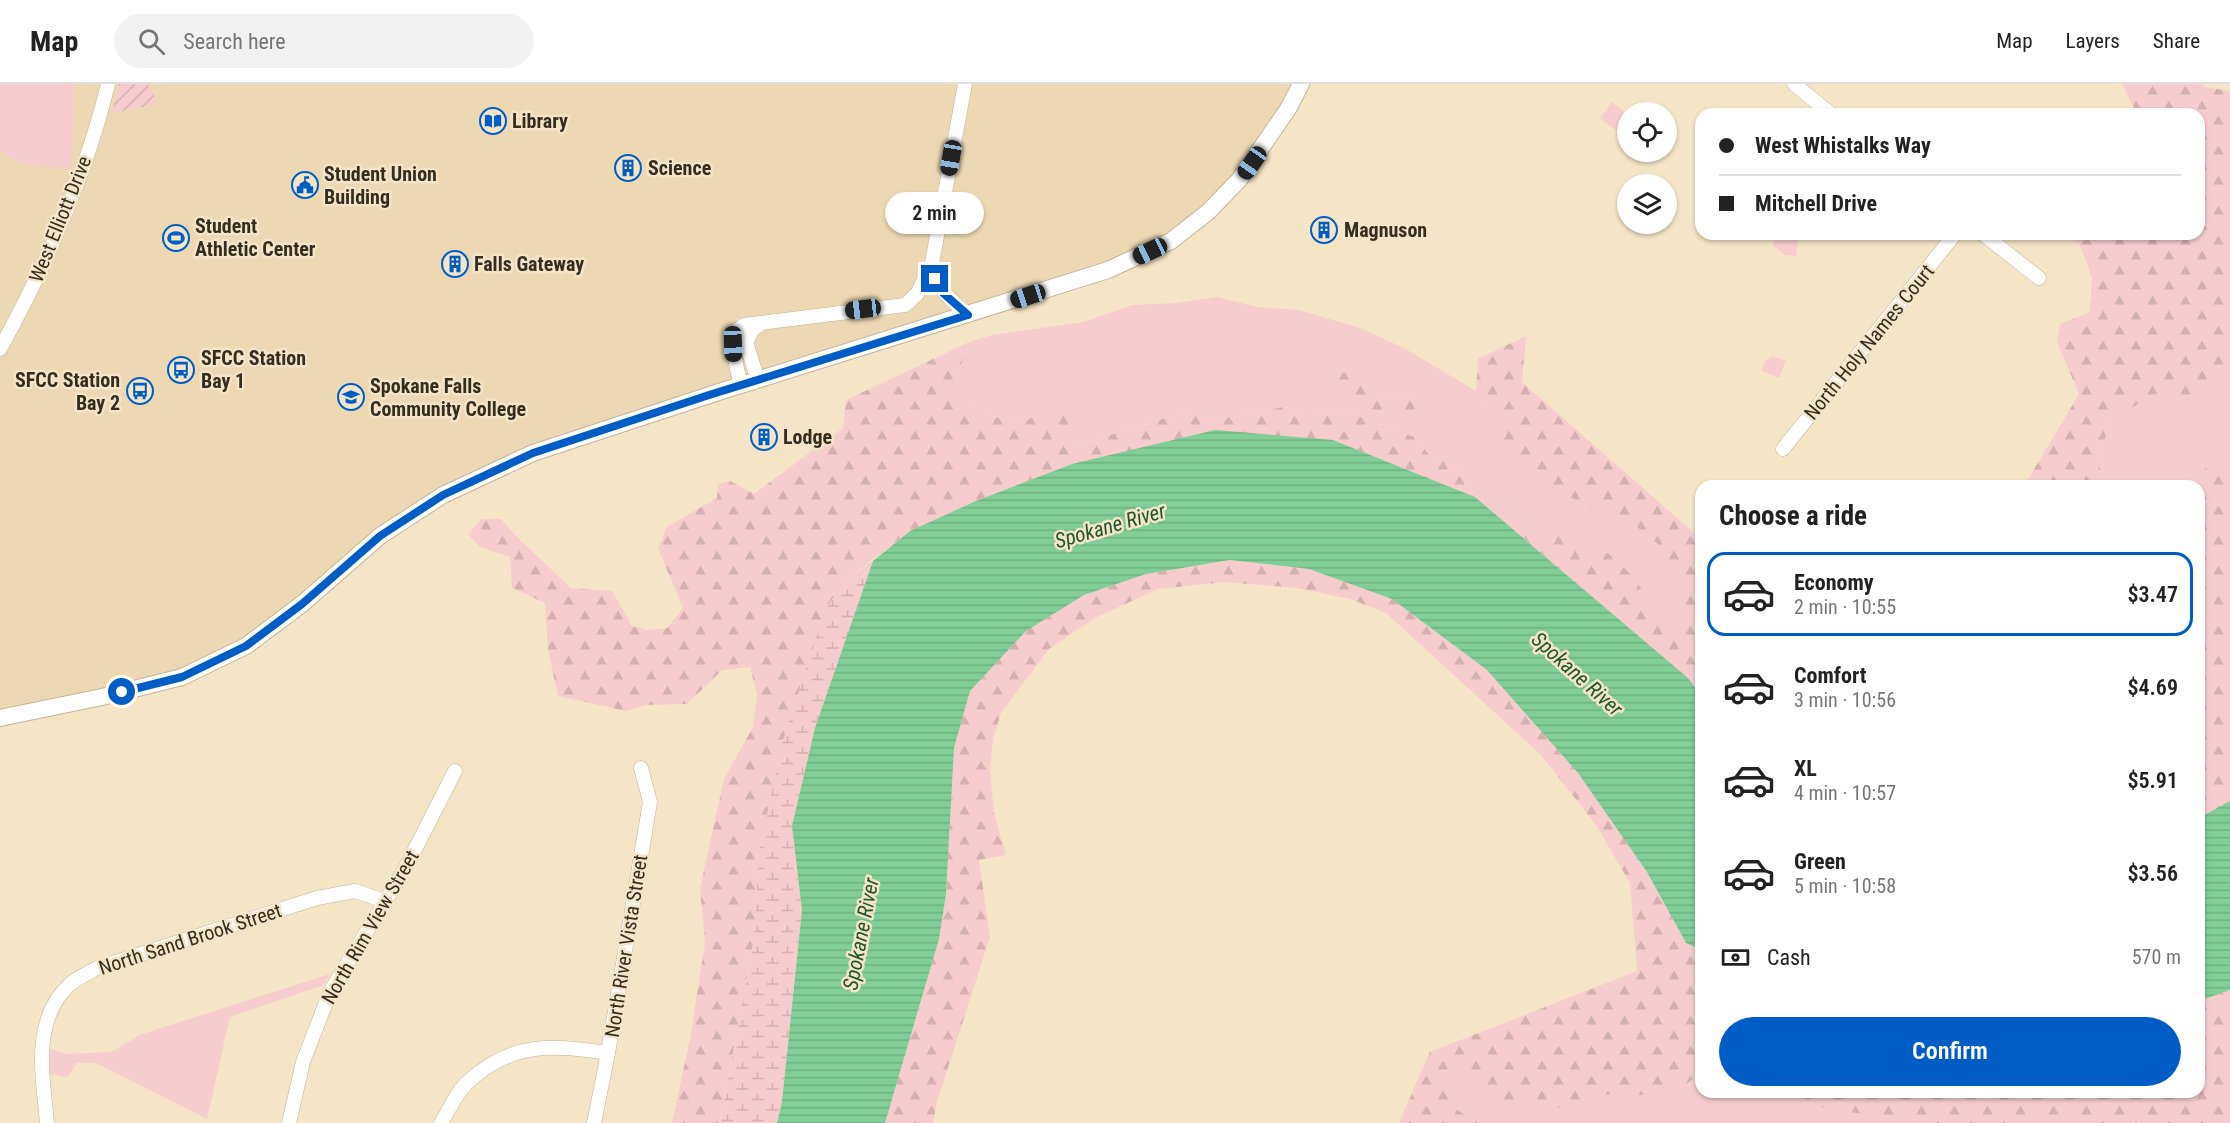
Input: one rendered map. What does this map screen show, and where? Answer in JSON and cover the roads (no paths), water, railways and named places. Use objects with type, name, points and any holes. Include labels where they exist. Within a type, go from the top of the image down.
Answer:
[{"type":"main road","points":[[0,718],[102,697],[182,677],[246,646],[302,604],[380,536],[443,495],[533,453],[1108,270],[1171,241],[1208,212],[1239,180],[1288,109],[1301,84]]},
{"type":"street","name":"West Elliott Drive","points":[[0,349],[40,272],[97,129],[108,84]]},
{"type":"street","points":[[741,385],[734,359],[733,344],[736,331],[744,325],[905,305],[917,294],[932,263],[964,84]]},
{"type":"street","points":[[1794,84],[1824,108]]},
{"type":"street","name":"North Holy Names Court","points":[[1783,449],[1950,240]]},
{"type":"street","points":[[1991,240],[2039,278]]},
{"type":"street","points":[[932,263],[935,279],[943,293],[968,315]]},
{"type":"street","points":[[758,380],[746,343],[752,330],[762,322]]},
{"type":"street","name":"North River Vista Street","points":[[594,1123],[650,802],[641,768]]},
{"type":"street","name":"North Rim View Street","points":[[289,1123],[303,1062],[330,992],[406,867],[455,771]]},
{"type":"street","name":"North Sand Brook Street","points":[[47,1123],[42,1066],[45,1024],[54,1004],[69,985],[97,968],[317,898],[355,891],[385,901]]},
{"type":"street","points":[[441,1123],[467,1082],[491,1065],[517,1053],[540,1047],[566,1047],[608,1053]]},
{"type":"water","name":"Spokane River","points":[[1215,430],[1333,440],[1475,497],[1688,678],[1695,687],[1695,947],[1686,943],[1647,872],[1578,773],[1487,670],[1392,599],[1309,569],[1230,560],[1146,574],[1084,595],[1026,631],[970,691],[954,748],[946,894],[939,939],[885,1123],[777,1123],[782,1102],[802,910],[792,826],[815,728],[873,561],[910,531],[976,501],[1072,464]]},
{"type":"water","points":[[2230,801],[2230,990],[2205,999],[2205,815]]},
{"type":"place","name":"Library","points":[[493,121]]},
{"type":"place","name":"Science","points":[[628,168]]},
{"type":"place","name":"Student Union Building","points":[[305,185]]},
{"type":"place","name":"Magnuson","points":[[1324,230]]},
{"type":"place","name":"Student Athletic Center","points":[[176,238]]},
{"type":"place","name":"Falls Gateway","points":[[455,264]]},
{"type":"place","name":"SFCC Station Bay 1","points":[[181,370]]},
{"type":"place","name":"SFCC Station Bay 2","points":[[140,391]]},
{"type":"place","name":"Spokane Falls Community College","points":[[351,397]]},
{"type":"place","name":"Lodge","points":[[764,437]]}]
